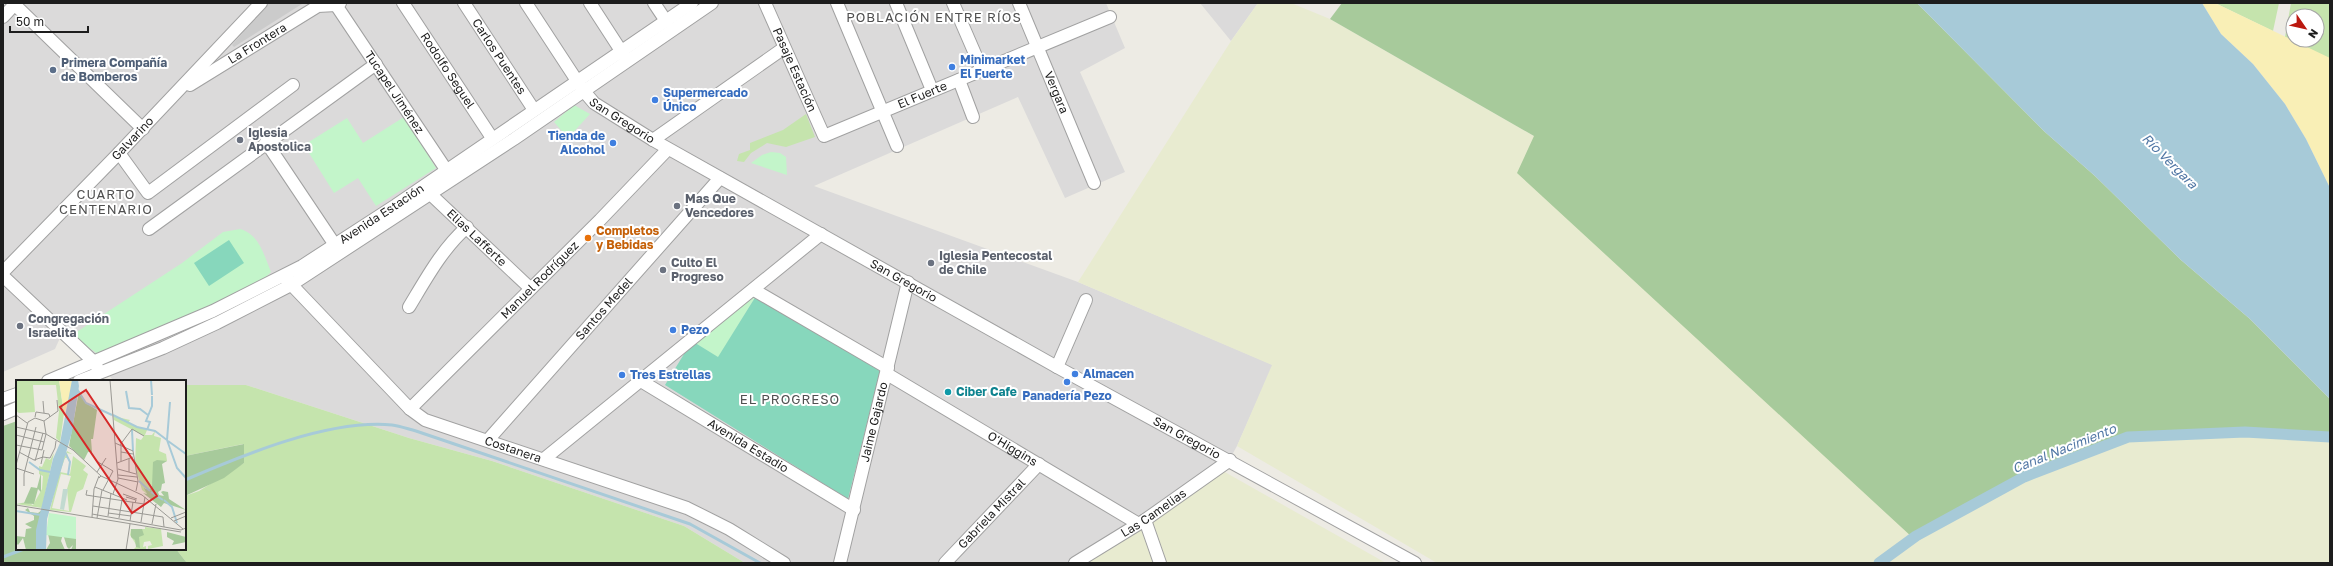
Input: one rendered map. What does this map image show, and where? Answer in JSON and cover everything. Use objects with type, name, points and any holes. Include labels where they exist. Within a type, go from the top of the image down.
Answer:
[{"type":"street","points":[[3,17],[15,3],[142,129]]},
{"type":"street","name":"Galvarino","points":[[3,272],[119,154],[261,3]]},
{"type":"street","name":"Rodolfo Seguel","points":[[403,3],[492,138]]},
{"type":"street","name":"Carlos Puentes","points":[[464,3],[534,110]]},
{"type":"street","name":"San Gregorio","points":[[526,3],[580,86],[594,103],[668,149],[908,282],[1057,367],[1230,460],[1415,563]]},
{"type":"street","points":[[590,3],[624,55]]},
{"type":"street","points":[[654,3],[666,21]]},
{"type":"street","name":"Avenida Estación","points":[[81,380],[162,348],[217,323],[338,249],[580,86],[624,55],[666,21],[692,3]]},
{"type":"street","name":"Avenida Estación","points":[[624,55],[712,3]]},
{"type":"street","name":"Pasaje Estación","points":[[766,3],[784,48],[824,136]]},
{"type":"street","points":[[837,3],[898,146]]},
{"type":"street","points":[[896,3],[932,90]]},
{"type":"street","points":[[953,3],[982,70]]},
{"type":"street","name":"Vergara","points":[[1019,3],[1094,183]]},
{"type":"street","name":"La Frontera","points":[[176,93],[317,4],[338,4]]},
{"type":"street","name":"Tucapel Jiménez","points":[[338,4],[450,175]]},
{"type":"street","name":"El Fuerte","points":[[824,136],[1110,17]]},
{"type":"street","points":[[653,140],[784,48]]},
{"type":"street","points":[[149,229],[266,142],[376,64]]},
{"type":"street","points":[[959,80],[973,117]]},
{"type":"street","points":[[119,154],[148,193],[293,85]]},
{"type":"street","name":"Avenida Estación","points":[[450,175],[492,138],[534,110],[580,86]]},
{"type":"street","points":[[266,142],[338,249]]},
{"type":"street","name":"Manuel Rodríguez","points":[[410,409],[668,149]]},
{"type":"street","name":"Santos Medel","points":[[488,440],[720,178]]},
{"type":"street","name":"Elias Lafferte","points":[[426,191],[530,288]]},
{"type":"street","points":[[409,307],[441,256],[457,236],[467,228]]},
{"type":"street","points":[[544,459],[642,382],[821,234]]},
{"type":"street","points":[[3,276],[93,361],[100,372]]},
{"type":"street","name":"Avenida Estación","points":[[50,380],[93,361],[158,336],[287,280]]},
{"type":"street","name":"Costanera","points":[[287,280],[410,409],[425,420],[687,508],[729,529],[784,563]]},
{"type":"street","name":"Jaime Gajardo","points":[[840,563],[888,371],[908,282]]},
{"type":"street","name":"O'Higgins","points":[[754,290],[1039,464],[1141,522]]},
{"type":"street","points":[[1057,367],[1086,300]]},
{"type":"street","name":"Avenida Estadio","points":[[642,382],[854,510]]},
{"type":"street","points":[[3,399],[16,394]]},
{"type":"street","points":[[3,414],[16,408]]},
{"type":"street","name":"Las Camelias","points":[[1075,563],[1141,522],[1230,460]]},
{"type":"street","name":"Gabriela Mistral","points":[[945,563],[1039,464]]},
{"type":"street","points":[[1141,522],[1160,563]]},
{"type":"shaded area","points":[[3,3],[1106,3],[1125,48],[1080,72],[1125,172],[1065,198],[1018,97],[814,186],[1078,282],[1273,365],[1237,446],[1223,471],[1081,563],[745,563],[684,526],[492,461],[409,438],[246,385],[186,385],[186,380],[113,380],[64,329],[55,349],[3,372]]},
{"type":"shaded area","points":[[269,3],[302,4],[234,47],[232,45]]},
{"type":"shaded area","points":[[1200,3],[1258,3],[1231,41]]},
{"type":"green space","points":[[1258,3],[1291,3],[1330,19],[1534,136],[2024,477],[2128,437],[2245,432],[2330,437],[2330,563],[1437,563],[1237,446],[1272,365],[1078,282],[1231,41]]},
{"type":"green space","points":[[1342,3],[1917,3],[2045,132],[2095,176],[2181,260],[2250,319],[2330,399],[2330,437],[2245,432],[2128,437],[2024,477],[1913,538],[1517,173],[1534,136],[1330,19]]},
{"type":"green space","points":[[2215,3],[2279,3],[2273,31]]},
{"type":"green space","points":[[2291,3],[2330,3],[2330,59],[2308,48],[2325,48],[2325,8],[2290,8]]},
{"type":"green space","points":[[574,105],[590,114],[568,138],[554,122]]},
{"type":"green space","points":[[806,114],[815,137],[786,147],[767,143],[751,153],[744,162],[737,161],[739,154],[750,150],[750,143],[783,130]]},
{"type":"green space","points":[[404,117],[436,168],[376,206],[358,178],[334,193],[304,145],[347,118],[363,143]]},
{"type":"green space","points":[[771,152],[780,153],[786,157],[787,175],[751,163],[762,155]]},
{"type":"green space","points":[[240,229],[252,235],[263,252],[271,272],[263,280],[225,300],[99,355],[72,335],[182,263],[223,232]]},
{"type":"green space","points":[[229,240],[244,263],[209,286],[194,263]]},
{"type":"green space","points":[[756,296],[718,358],[692,341]]},
{"type":"green space","points":[[756,296],[880,371],[848,499],[665,385],[692,341],[718,357]]},
{"type":"green space","points":[[186,385],[246,385],[409,438],[492,461],[684,526],[745,563],[187,563],[177,550],[186,550],[186,496],[199,491],[244,463],[243,444],[186,456]]},
{"type":"green space","points":[[16,421],[16,550],[177,550],[187,563],[3,563],[3,426]]},
{"type":"green space","points":[[244,444],[244,463],[224,478],[186,496],[186,456]]},
{"type":"green space","points":[[1223,471],[1386,563],[1082,563]]},
{"type":"sand","points":[[2202,3],[2215,3],[2285,36],[2285,48],[2309,48],[2330,58],[2330,188],[2306,139],[2285,104],[2253,64],[2221,34]]},
{"type":"water","name":"Río Vergara","points":[[1917,3],[2202,3],[2221,34],[2253,64],[2285,104],[2306,139],[2330,188],[2330,399],[2250,319],[2181,260],[2095,176],[2045,132]]},
{"type":"waterway","points":[[186,480],[259,450],[314,433],[367,425],[392,425],[416,431],[690,524],[760,563]]},
{"type":"waterway","name":"Canal Nacimiento","points":[[1879,563],[1916,536],[2024,477],[2128,437],[2245,432],[2330,437]]},
{"type":"waterway","points":[[3,557],[21,550]]},
{"type":"place","name":"Minimarket El Fuerte","points":[[952,67]]},
{"type":"place","name":"Primera Compañía de Bomberos","points":[[53,70]]},
{"type":"place","name":"Supermercado Único","points":[[655,100]]},
{"type":"place","name":"Iglesia Apostolica","points":[[240,140]]},
{"type":"place","name":"Tienda de Alcohol","points":[[613,143]]},
{"type":"place","name":"Mas Que Vencedores","points":[[677,206]]},
{"type":"place","name":"Completos y Bebidas","points":[[588,238]]},
{"type":"place","name":"Iglesia Pentecostal de Chile","points":[[931,263]]},
{"type":"place","name":"Culto El Progreso","points":[[663,270]]},
{"type":"place","name":"Congregación Israelita","points":[[20,326]]},
{"type":"place","name":"Pezo","points":[[673,330]]},
{"type":"place","name":"Almacen","points":[[1075,374]]},
{"type":"place","name":"Tres Estrellas","points":[[622,375]]},
{"type":"place","name":"Panadería Pezo","points":[[1067,382]]},
{"type":"place","name":"Ciber Cafe","points":[[948,392]]},
{"type":"district","name":"POBLACIÓN ENTRE RÍOS","points":[[934,17]]},
{"type":"district","name":"CUARTO CENTENARIO","points":[[106,202]]},
{"type":"district","name":"EL PROGRESO","points":[[790,399]]}]
